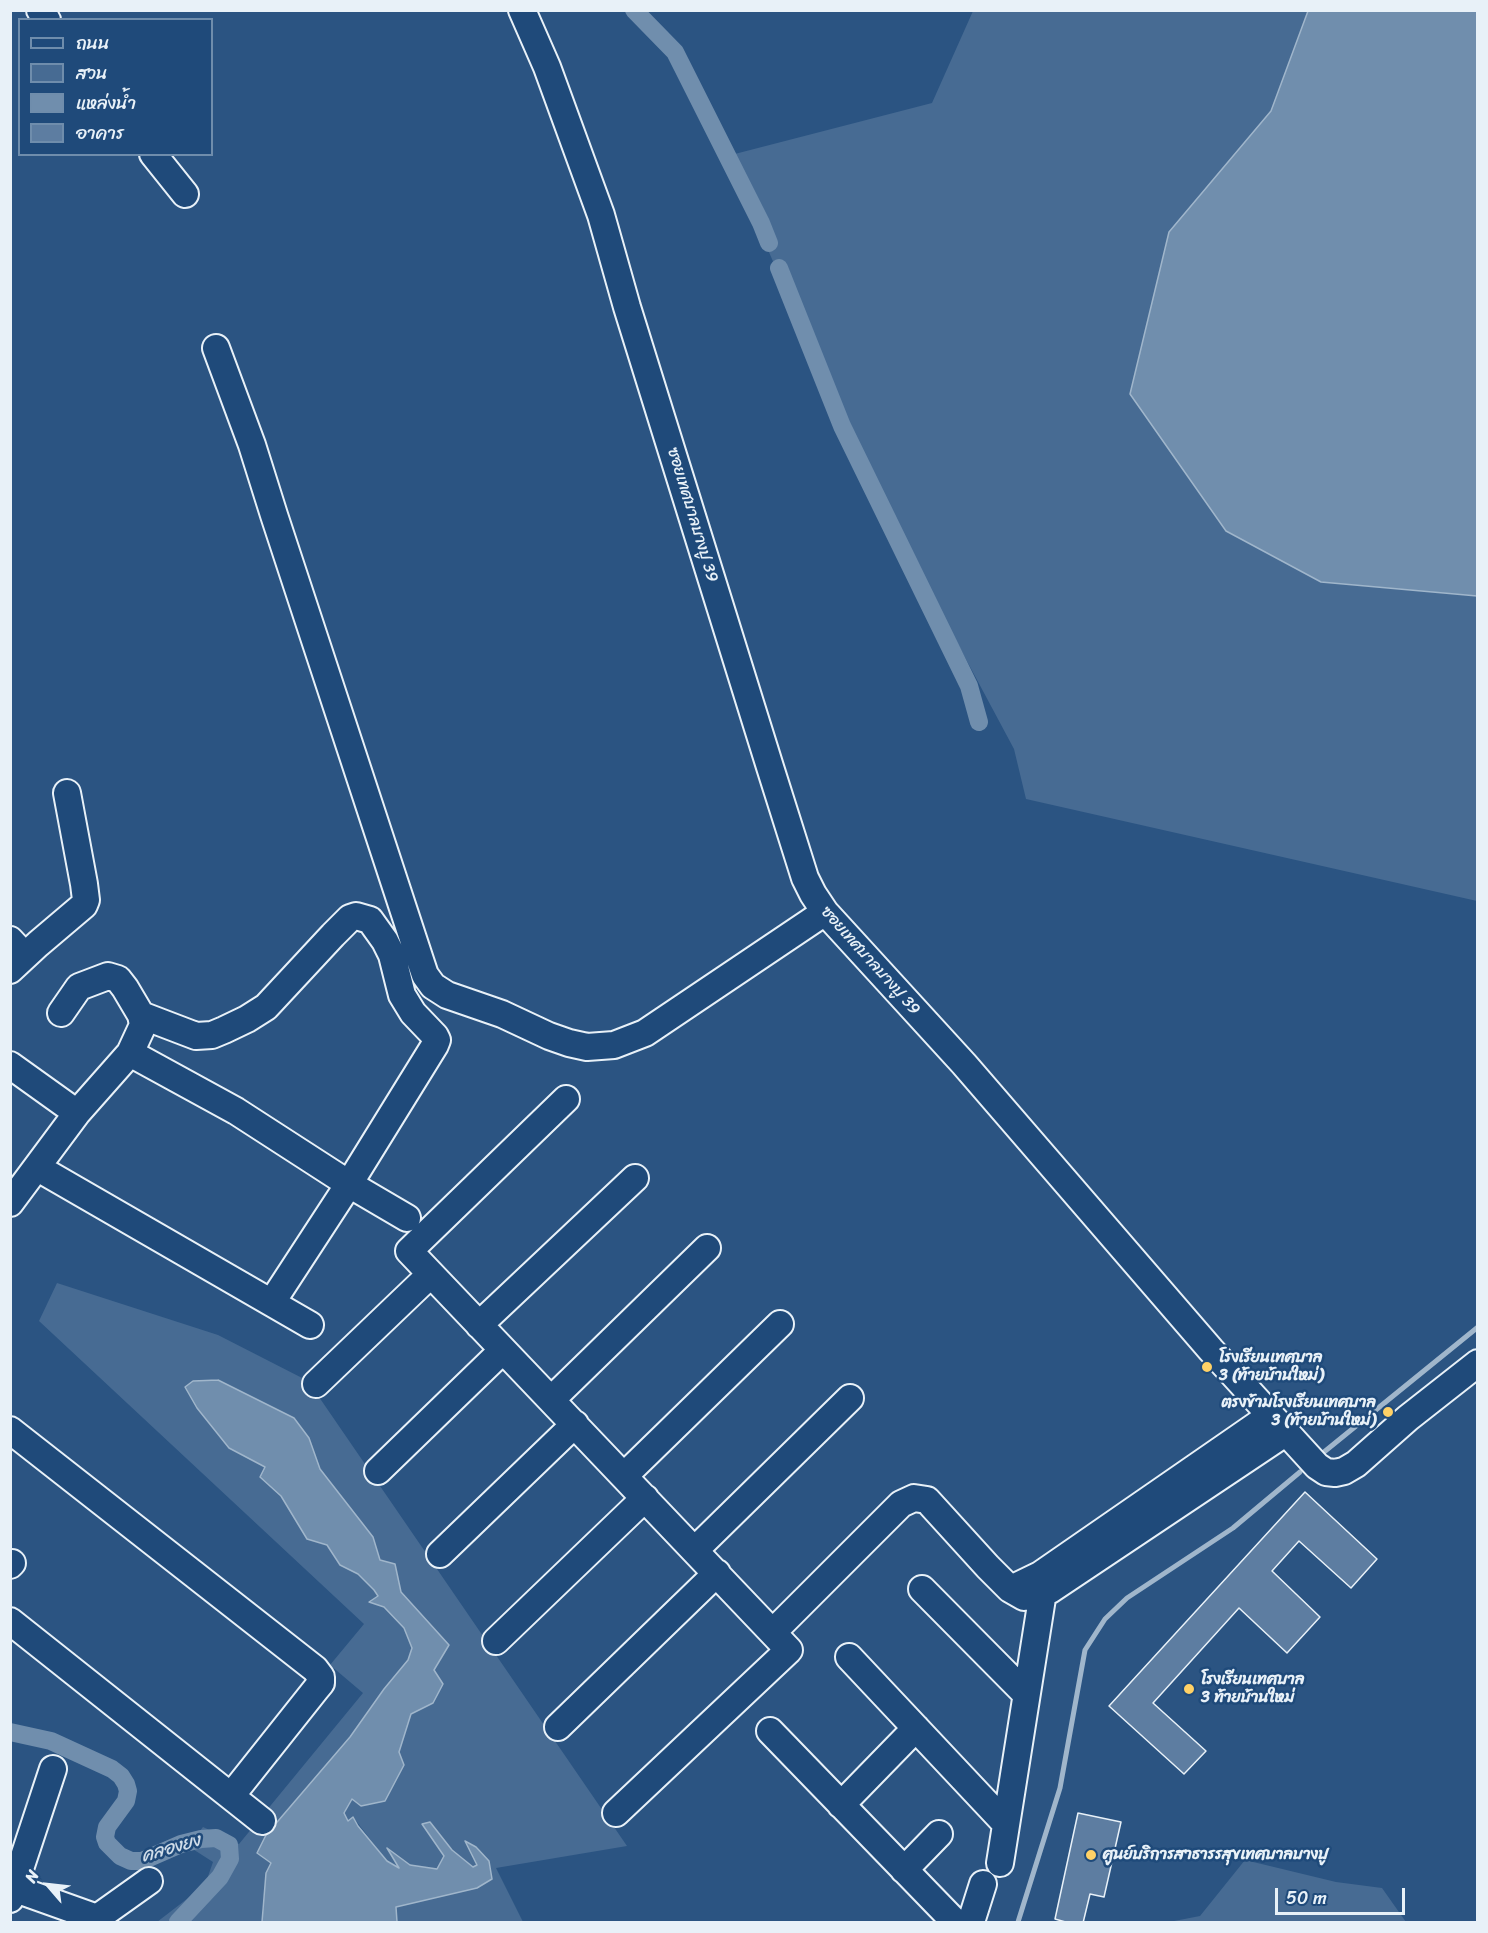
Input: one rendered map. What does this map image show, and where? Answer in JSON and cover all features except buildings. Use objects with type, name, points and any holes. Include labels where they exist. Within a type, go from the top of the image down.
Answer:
[{"type":"street","name":"ซอยเทศบาลบางปู 39","points":[[522,10],[548,67],[601,215],[627,307],[772,776],[805,878],[825,912],[964,1064],[1211,1350],[1317,1466],[1326,1472],[1344,1471],[1356,1464],[1408,1418],[1478,1363]]},
{"type":"street","points":[[155,156],[185,194]]},
{"type":"street","points":[[216,348],[252,445],[417,953],[425,975],[433,986],[447,995],[502,1014],[568,1043],[587,1047],[614,1045],[645,1033],[825,912]]},
{"type":"street","points":[[15,955],[84,905],[86,900],[67,793]]},
{"type":"street","points":[[141,1015],[196,1036],[212,1035],[224,1030],[266,1007],[350,918],[356,916],[370,920],[385,941],[392,955],[402,995],[413,1013],[437,1040],[349,1184],[272,1302]]},
{"type":"street","points":[[10,1203],[77,1113],[130,1053],[143,1025],[141,1015],[125,988],[118,980],[108,976],[79,987],[61,1013]]},
{"type":"street","points":[[130,1053],[236,1112],[407,1218]]},
{"type":"street","points":[[10,1065],[77,1113]]},
{"type":"street","points":[[567,1099],[409,1251],[789,1650],[616,1813]]},
{"type":"street","points":[[38,1168],[310,1325]]},
{"type":"street","points":[[479,1324],[635,1178]]},
{"type":"street","points":[[551,1400],[707,1248]]},
{"type":"street","points":[[316,1384],[431,1274]]},
{"type":"street","points":[[624,1476],[780,1324]]},
{"type":"street","points":[[378,1471],[503,1350]]},
{"type":"street","points":[[695,1551],[850,1398]]},
{"type":"street","points":[[440,1554],[575,1424]]},
{"type":"street","points":[[1010,1589],[1040,1575],[1278,1424]]},
{"type":"street","points":[[772,1632],[901,1504],[914,1498],[927,1500],[1010,1589],[1024,1597],[1050,1590],[1278,1424]]},
{"type":"street","points":[[10,1430],[315,1669],[321,1677],[321,1683],[231,1796]]},
{"type":"street","points":[[495,1641],[645,1498]]},
{"type":"street","points":[[558,1727],[717,1573]]},
{"type":"street","points":[[922,1589],[1026,1694]]},
{"type":"street","points":[[1000,1863],[1042,1592]]},
{"type":"street","points":[[10,1621],[262,1821]]},
{"type":"street","points":[[849,1657],[1006,1824]]},
{"type":"street","points":[[841,1806],[916,1728]]},
{"type":"street","points":[[770,1731],[955,1923]]},
{"type":"street","points":[[53,1769],[12,1892],[97,1920],[149,1881]]},
{"type":"street","points":[[904,1870],[939,1834]]},
{"type":"street","points":[[971,1923],[983,1884]]},
{"type":"green space","points":[[973,11],[1308,11],[1271,111],[1169,232],[1131,394],[1226,531],[1321,582],[1477,596],[1477,901],[1026,799],[1014,749],[861,463],[727,156],[932,103]]},
{"type":"green space","points":[[57,1283],[218,1335],[308,1381],[627,1846],[496,1868],[523,1922],[397,1922],[396,1907],[492,1879],[476,1847],[466,1842],[478,1865],[473,1867],[452,1850],[430,1822],[423,1824],[444,1856],[437,1869],[410,1865],[389,1850],[401,1869],[387,1861],[353,1817],[349,1822],[344,1814],[352,1799],[399,1752],[411,1714],[433,1703],[434,1671],[449,1645],[401,1592],[395,1564],[380,1560],[373,1537],[319,1469],[309,1439],[294,1418],[218,1380],[197,1408],[229,1448],[265,1467],[260,1477],[281,1496],[307,1539],[327,1545],[340,1565],[358,1574],[374,1590],[378,1596],[370,1602],[384,1606],[404,1628],[412,1648],[409,1660],[384,1689],[351,1737],[271,1863],[263,1901],[262,1922],[157,1922],[205,1885],[213,1862],[188,1846],[203,1827],[239,1844],[363,1693],[330,1665],[364,1624],[39,1321]]},
{"type":"green space","points":[[1245,1860],[1336,1882],[1382,1888],[1406,1922],[1169,1922],[1200,1916]]},
{"type":"water","points":[[1308,11],[1477,11],[1477,596],[1321,582],[1226,531],[1130,394],[1169,232],[1271,111]]},
{"type":"water","points":[[218,1380],[294,1418],[309,1438],[320,1469],[373,1537],[380,1560],[395,1564],[401,1592],[449,1645],[434,1670],[443,1684],[433,1703],[411,1714],[399,1752],[404,1765],[385,1801],[361,1806],[352,1799],[344,1813],[348,1821],[353,1817],[387,1861],[399,1868],[387,1848],[410,1865],[437,1869],[444,1856],[422,1824],[430,1822],[452,1850],[473,1867],[477,1865],[465,1841],[476,1847],[489,1861],[492,1879],[477,1888],[396,1907],[397,1922],[262,1922],[266,1873],[271,1863],[257,1853],[266,1835],[350,1737],[408,1660],[412,1648],[404,1628],[384,1607],[369,1602],[378,1596],[374,1590],[358,1574],[340,1565],[327,1545],[307,1539],[281,1496],[260,1477],[265,1467],[229,1448],[197,1408],[185,1387],[193,1381]]},
{"type":"waterway","points":[[634,10],[675,52],[769,243]]},
{"type":"waterway","points":[[779,268],[842,426],[969,686],[979,722]]},
{"type":"waterway","points":[[1324,1452],[1478,1327]]},
{"type":"waterway","points":[[1018,1922],[1060,1788],[1085,1650],[1105,1619],[1127,1598],[1233,1528],[1300,1472]]},
{"type":"waterway","name":"คลองยง","points":[[10,1732],[51,1741],[112,1769],[121,1776],[128,1791],[126,1801],[107,1827],[105,1837],[107,1843],[120,1856],[131,1861],[142,1861],[181,1844],[201,1839],[216,1838],[229,1845],[230,1859],[220,1877],[178,1922]]},
{"type":"place","name":"โรงเรียนเทศบาล 3 (ท้ายบ้านใหม่)","points":[[1207,1367]]},
{"type":"place","name":"ตรงข้ามโรงเรียนเทศบาล 3 (ท้ายบ้านใหม่)","points":[[1388,1412]]},
{"type":"place","name":"โรงเรียนเทศบาล 3 ท้ายบ้านใหม่","points":[[1189,1689]]},
{"type":"place","name":"ศูนย์บริการสาธารรสุขเทศบาลบางปู","points":[[1091,1855]]}]
